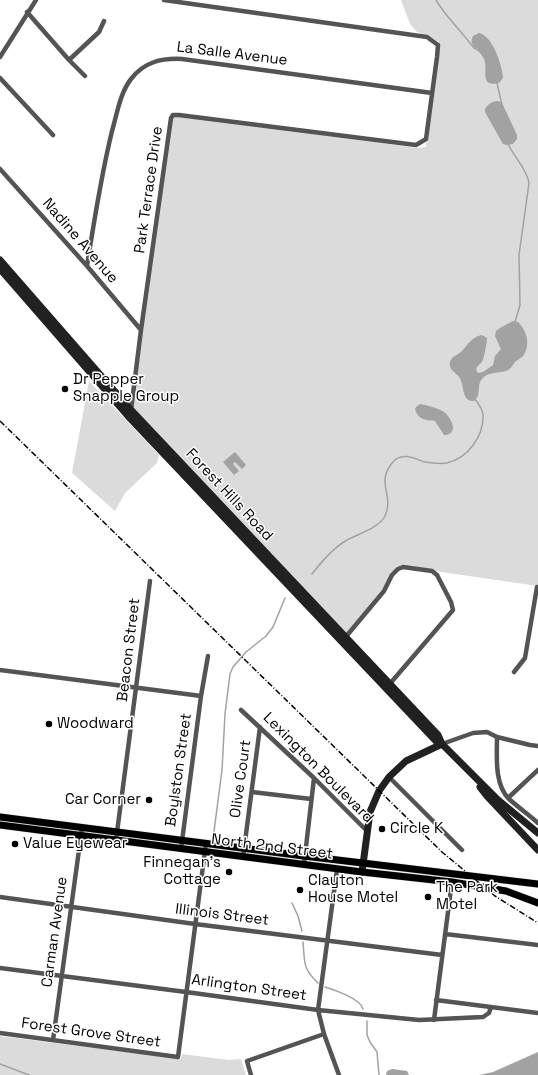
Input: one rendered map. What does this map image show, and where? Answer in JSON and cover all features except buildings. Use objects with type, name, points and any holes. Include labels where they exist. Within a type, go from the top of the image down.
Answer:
[{"type":"main road","name":"North 2nd Street","points":[[0,817],[81,831],[116,840],[337,869],[452,882],[506,891],[538,902]]},
{"type":"main road","name":"North 2nd Street","points":[[0,824],[81,831],[117,832],[538,884]]},
{"type":"street","points":[[0,57],[27,12],[36,0]]},
{"type":"street","points":[[164,0],[427,37],[438,44],[432,93]]},
{"type":"street","points":[[27,12],[85,76]]},
{"type":"street","points":[[69,60],[99,32],[104,21]]},
{"type":"street","name":"La Salle Avenue","points":[[87,266],[104,166],[122,96],[130,80],[138,71],[149,64],[165,59],[182,59],[432,93]]},
{"type":"street","points":[[0,78],[53,135]]},
{"type":"street","name":"Park Terrace Drive","points":[[130,413],[171,118],[173,115],[416,145],[426,139],[432,93]]},
{"type":"street","name":"Nadine Avenue","points":[[0,169],[87,266],[141,330]]},
{"type":"street","name":"Forest Hills Road","points":[[0,260],[17,284],[78,354],[130,413],[190,477],[387,686],[438,735],[442,744],[498,800],[538,833]]},
{"type":"street","name":"Forest Hills Road","points":[[0,269],[17,284]]},
{"type":"street","points":[[343,639],[384,591],[392,575],[398,569],[403,567],[427,570],[432,571],[436,575],[451,602],[453,610],[387,686]]},
{"type":"street","name":"Beacon Street","points":[[116,840],[150,581]]},
{"type":"street","points":[[514,672],[525,658],[538,588]]},
{"type":"street","name":"Boylston Street","points":[[180,848],[208,656]]},
{"type":"street","points":[[0,670],[201,696]]},
{"type":"street","name":"Lexington Boulevard","points":[[241,710],[314,778],[367,831],[362,872]]},
{"type":"street","name":"Olive Court","points":[[243,857],[260,728]]},
{"type":"street","points":[[367,831],[370,812],[376,796],[389,777],[406,761],[442,744],[473,733],[487,732],[497,736],[538,746]]},
{"type":"street","points":[[497,736],[497,759],[500,785],[508,798],[538,823]]},
{"type":"street","name":"Forest Hills Road","points":[[459,760],[487,796],[538,850]]},
{"type":"street","points":[[508,798],[538,770]]},
{"type":"street","points":[[389,777],[462,850]]},
{"type":"street","points":[[304,864],[314,778]]},
{"type":"street","points":[[252,792],[311,799]]},
{"type":"street","name":"Carman Avenue","points":[[53,1040],[81,831]]},
{"type":"street","points":[[186,992],[206,843]]},
{"type":"street","points":[[337,869],[318,1010],[324,1034],[339,1075]]},
{"type":"street","points":[[434,1020],[453,873]]},
{"type":"street","name":"Illinois Street","points":[[0,896],[195,924],[442,955]]},
{"type":"street","points":[[445,934],[538,945]]},
{"type":"street","name":"Arlington Street","points":[[0,968],[318,1010],[419,1020],[483,1017],[489,1014],[491,1007]]},
{"type":"street","name":"Forest Grove Street","points":[[0,1033],[178,1057],[186,992]]},
{"type":"street","points":[[436,1000],[538,1013]]},
{"type":"street","points":[[251,1075],[246,1061],[324,1034]]},
{"type":"shaded area","points":[[401,0],[538,0],[538,586],[400,566],[346,635],[132,409],[171,113],[417,148],[426,147],[439,42],[429,36],[417,32],[410,24]]},
{"type":"shaded area","points":[[479,33],[489,39],[499,59],[503,78],[499,83],[492,84],[486,80],[485,61],[472,43],[473,36]]},
{"type":"shaded area","points":[[499,101],[503,105],[517,135],[517,139],[513,144],[503,144],[485,112],[485,109],[489,104]]},
{"type":"shaded area","points":[[513,321],[518,322],[526,334],[527,347],[523,356],[508,370],[485,376],[480,382],[478,396],[474,401],[470,401],[465,396],[461,380],[450,367],[451,360],[461,352],[472,339],[482,335],[487,338],[486,347],[482,362],[476,370],[478,373],[483,372],[493,365],[495,356],[501,349],[495,336],[496,331]]},
{"type":"shaded area","points":[[89,381],[159,455],[157,463],[125,493],[115,511],[72,473]]},
{"type":"shaded area","points":[[420,404],[435,408],[447,414],[453,425],[452,432],[444,435],[435,421],[426,420],[420,417],[416,413],[415,409]]},
{"type":"shaded area","points":[[235,452],[246,465],[242,469],[235,462],[233,464],[239,471],[234,475],[223,462]]},
{"type":"shaded area","points":[[0,1036],[181,1059],[182,1054],[229,1060],[241,1059],[246,1075],[0,1075]]},
{"type":"shaded area","points":[[538,1052],[538,1075],[479,1075],[493,1072]]},
{"type":"shaded area","points":[[392,1069],[407,1071],[409,1075],[386,1075],[387,1071]]},
{"type":"waterway","points":[[436,0],[440,7],[476,49]]},
{"type":"waterway","points":[[497,83],[502,105]]},
{"type":"waterway","points":[[508,144],[526,173],[529,183],[519,255],[520,305],[515,322]]},
{"type":"waterway","points":[[312,574],[337,547],[347,540],[378,524],[385,516],[388,502],[385,482],[388,469],[394,461],[398,458],[405,457],[425,462],[447,463],[455,460],[468,451],[478,438],[483,423],[482,411],[475,399]]},
{"type":"waterway","points":[[213,839],[222,770],[225,714],[230,674],[233,667],[246,652],[266,636],[273,627],[285,598]]},
{"type":"waterway","points":[[292,903],[298,916],[302,931]]},
{"type":"waterway","points":[[303,942],[305,964],[309,973],[318,983]]},
{"type":"waterway","points":[[325,987],[353,998],[361,1005],[363,1009]]},
{"type":"waterway","points":[[367,1021],[367,1035],[377,1052],[379,1075]]},
{"type":"waterway","points":[[0,1064],[29,1075]]},
{"type":"railway","points":[[0,421],[442,852],[495,896],[538,923]]},
{"type":"place","name":"Dr Pepper Snapple Group","points":[[65,389]]},
{"type":"place","name":"Woodward","points":[[49,724]]},
{"type":"place","name":"Car Corner","points":[[149,800]]},
{"type":"place","name":"Circle K","points":[[382,829]]},
{"type":"place","name":"Value Eyewear","points":[[15,844]]},
{"type":"place","name":"Finnegan's Cottage","points":[[229,872]]},
{"type":"place","name":"Clayton House Motel","points":[[300,890]]},
{"type":"place","name":"The Park Motel","points":[[428,897]]}]
